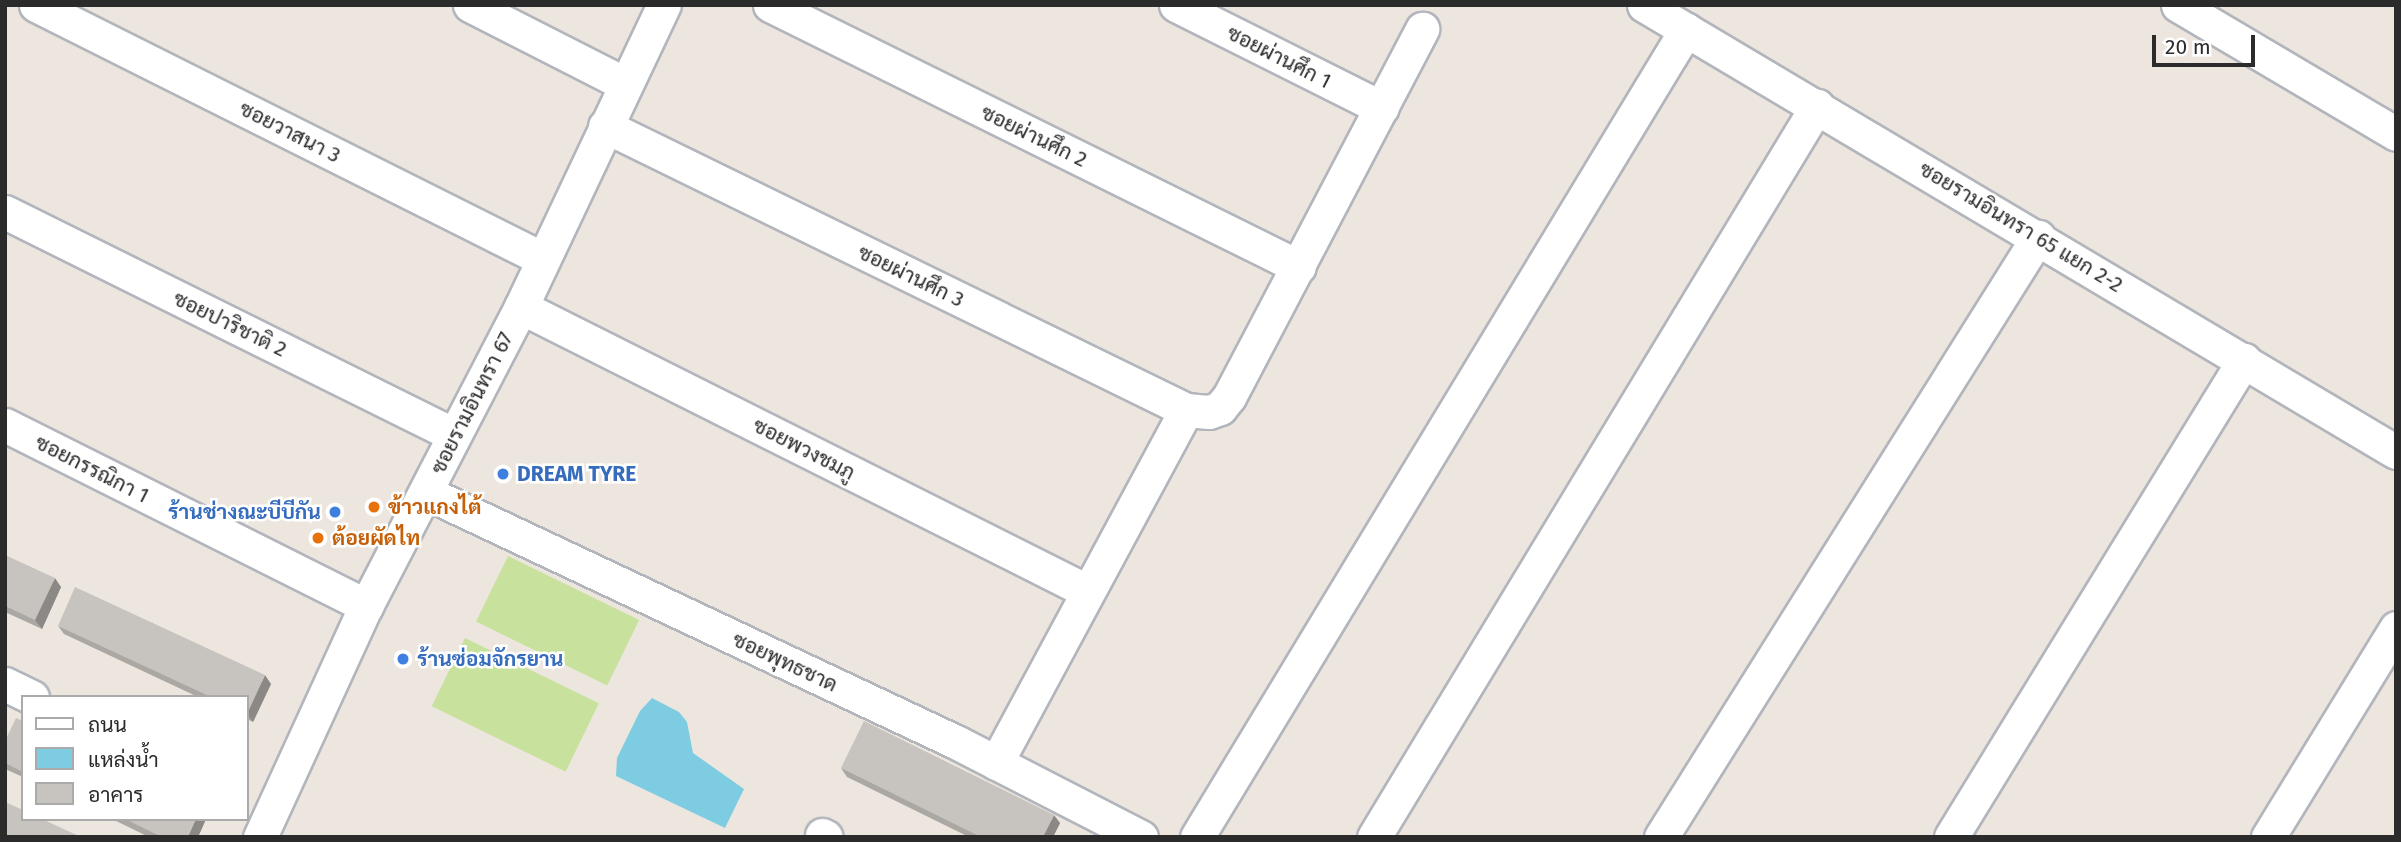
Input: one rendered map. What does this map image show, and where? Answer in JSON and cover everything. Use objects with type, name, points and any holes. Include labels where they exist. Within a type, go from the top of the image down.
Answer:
[{"type":"street","name":"ซอยวาสนา 3","points":[[36,5],[543,259]]},
{"type":"street","points":[[470,5],[625,84]]},
{"type":"street","name":"ซอยรามอินทรา 67","points":[[260,837],[366,606],[427,493],[521,307],[664,5]]},
{"type":"street","name":"ซอยผ่านศึก 2","points":[[770,5],[1299,267]]},
{"type":"street","name":"ซอยผ่านศึก 1","points":[[1176,5],[1381,108]]},
{"type":"street","name":"ซอยรามอินทรา 65 แยก 2-2","points":[[1644,5],[2038,237],[2396,453]]},
{"type":"street","points":[[2178,5],[2396,134]]},
{"type":"street","points":[[1299,267],[1422,29]]},
{"type":"street","points":[[1196,837],[1686,30]]},
{"type":"street","points":[[1374,837],[1817,106]]},
{"type":"street","name":"ซอยผ่านศึก 3","points":[[606,126],[1186,410],[1220,408],[1299,267]]},
{"type":"street","name":"ซอยปาริชาติ 2","points":[[5,212],[454,435]]},
{"type":"street","points":[[1661,837],[2038,237]]},
{"type":"street","name":"ซอยพวงชมภู","points":[[521,307],[1087,591]]},
{"type":"street","points":[[1951,837],[2244,360]]},
{"type":"street","points":[[996,763],[1186,410]]},
{"type":"street","name":"ซอยกรรณิกา 1","points":[[5,425],[366,606]]},
{"type":"street","name":"ซอยพุทธชาด","points":[[427,493],[996,763],[1138,836]]},
{"type":"street","points":[[2268,837],[2396,628]]},
{"type":"street","points":[[5,684],[28,695]]},
{"type":"green space","points":[[508,556],[639,620],[607,686],[476,622]]},
{"type":"green space","points":[[465,638],[599,703],[566,772],[432,706]]},
{"type":"water","points":[[652,698],[679,712],[687,722],[693,753],[744,789],[725,828],[616,776],[617,758],[640,711]]},
{"type":"building","points":[[5,555],[55,578],[35,620],[5,606]]},
{"type":"building","points":[[75,587],[265,675],[248,712],[248,695],[207,695],[58,626]]},
{"type":"building","points":[[16,718],[21,720],[21,771],[5,763],[5,741]]},
{"type":"building","points":[[864,721],[1054,815],[1043,837],[981,837],[841,768]]},
{"type":"building","points":[[5,802],[21,809],[21,821],[46,821],[81,837],[5,837]]},
{"type":"building","points":[[129,821],[195,821],[188,837],[162,837]]},
{"type":"place","name":"DREAM TYRE","points":[[503,474]]},
{"type":"place","name":"ข้าวแกงไต้","points":[[374,507]]},
{"type":"place","name":"ร้านช่างณะบีบีกัน","points":[[335,512]]},
{"type":"place","name":"ต้อยผัดไท","points":[[318,538]]},
{"type":"place","name":"ร้านซ่อมจักรยาน","points":[[403,659]]}]
